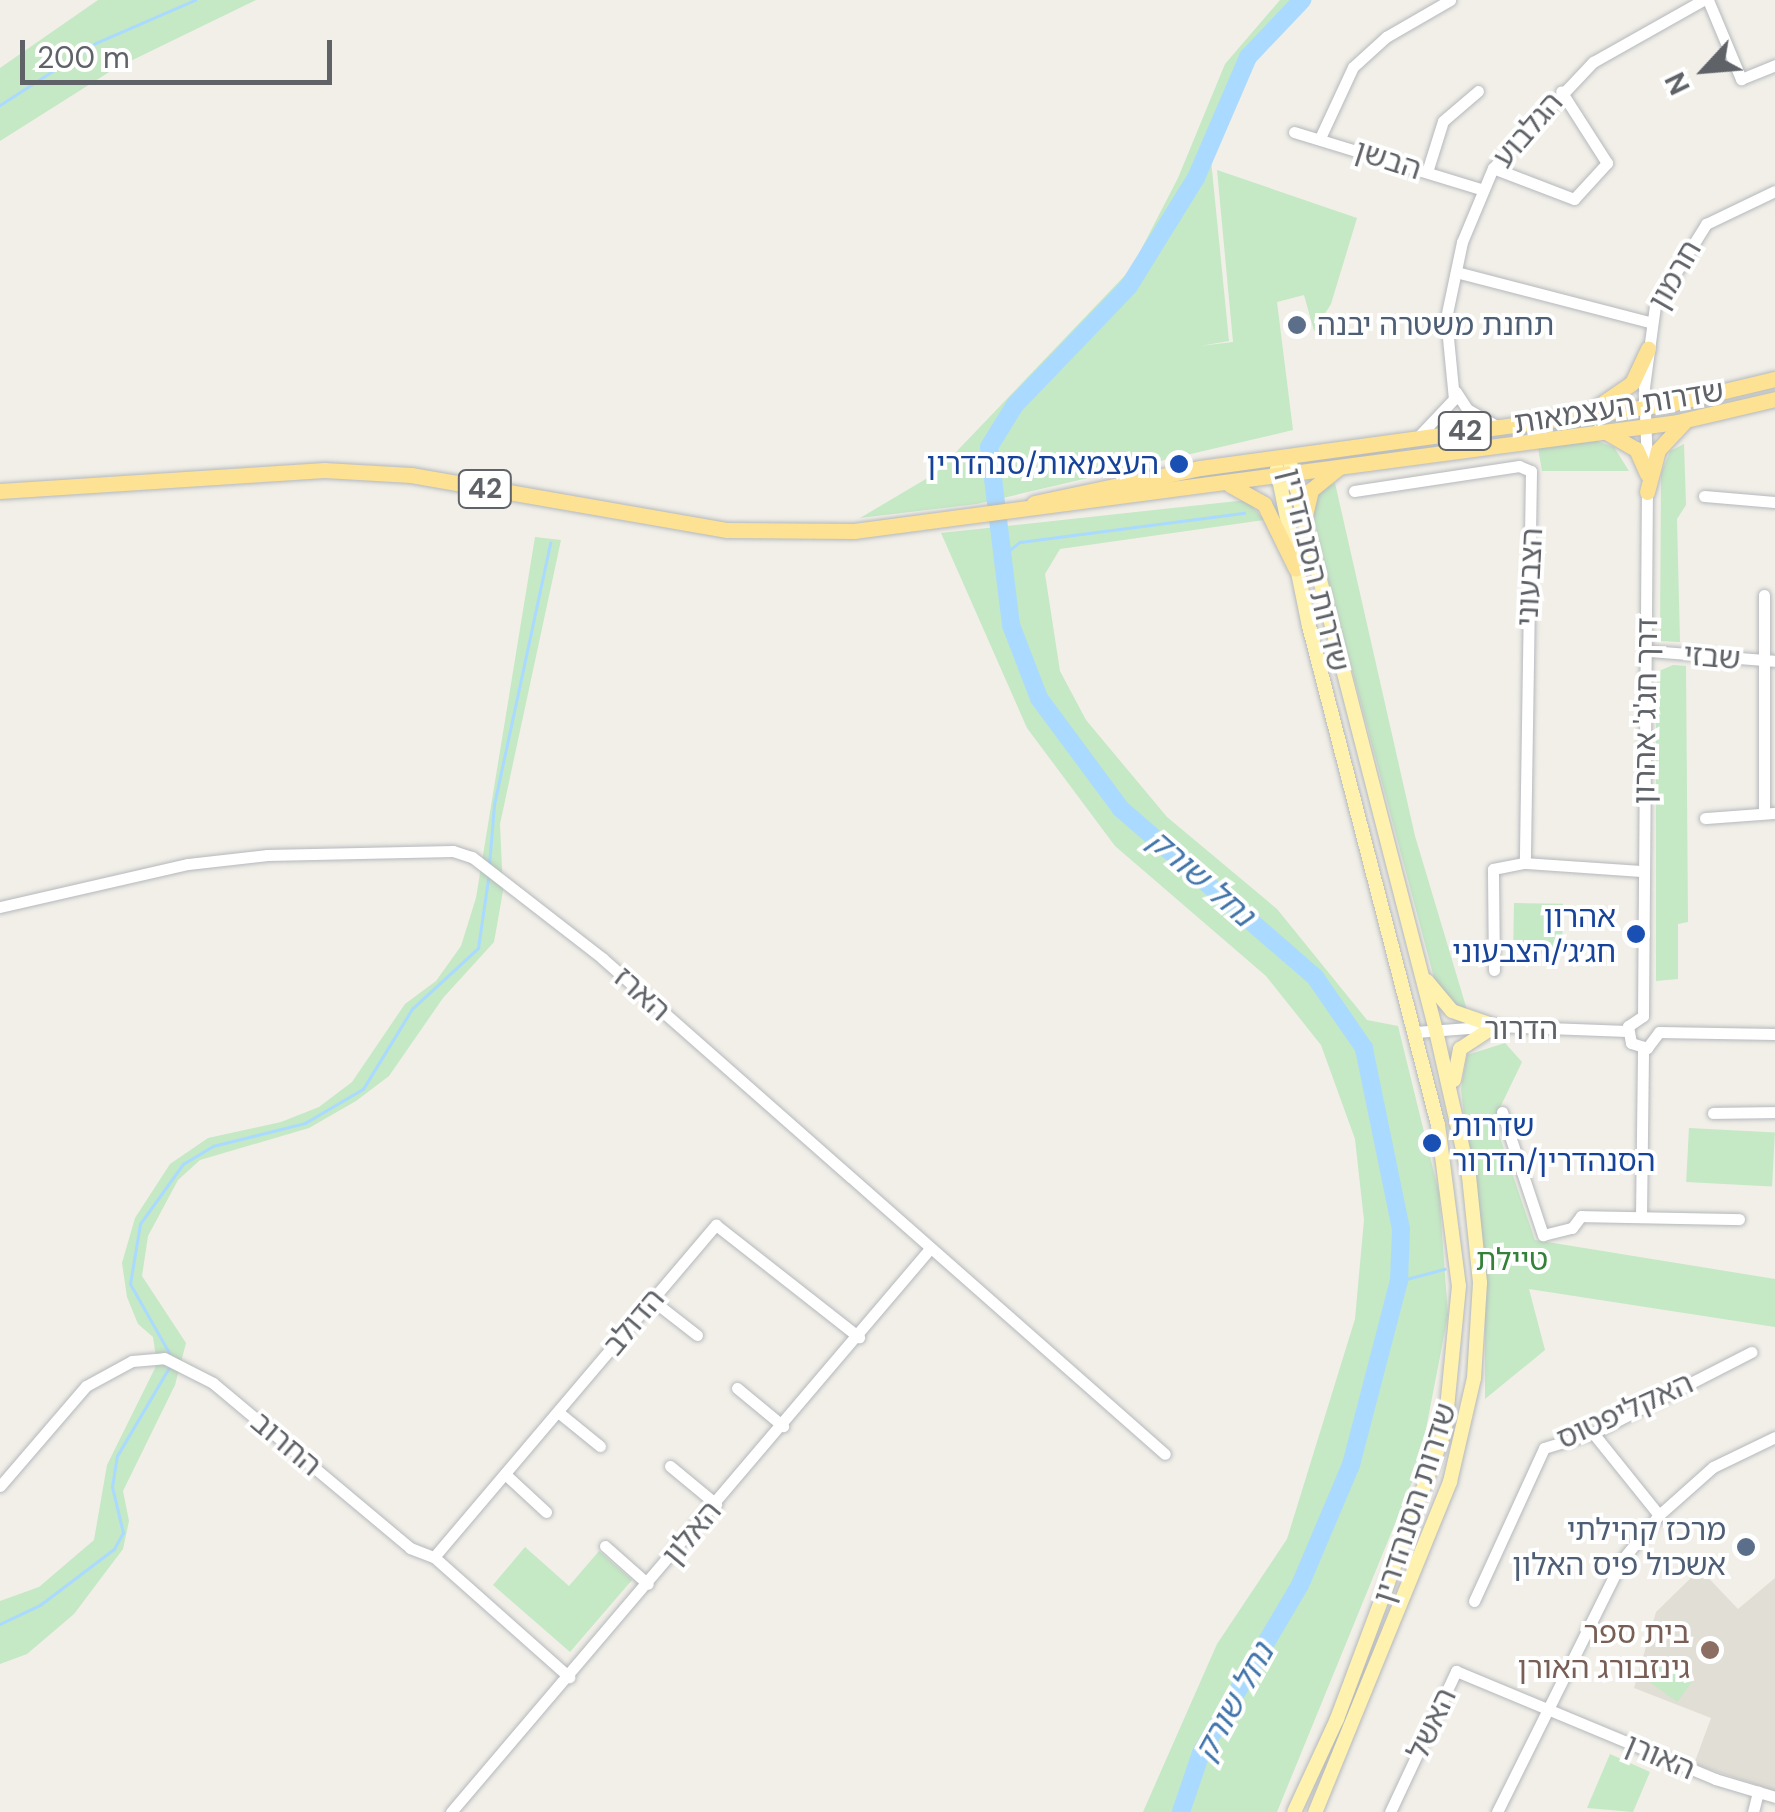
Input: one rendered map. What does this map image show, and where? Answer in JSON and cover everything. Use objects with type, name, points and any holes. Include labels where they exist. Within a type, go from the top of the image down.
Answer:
[{"type":"highway","points":[[1573,414],[1622,392],[1648,348]]},
{"type":"highway","name":"שדרות העצמאות","points":[[1284,454],[1645,405],[1775,379]]},
{"type":"highway","name":"שדרות העצמאות","points":[[1295,472],[1690,419],[1775,399]]},
{"type":"highway","points":[[1647,492],[1658,450],[1690,419]]},
{"type":"highway","points":[[1598,430],[1636,449],[1647,474]]},
{"type":"highway","name":"42","points":[[1002,512],[1061,494],[1284,454]]},
{"type":"highway","points":[[1304,520],[1311,490],[1341,466]]},
{"type":"highway","name":"42","points":[[0,491],[324,470],[411,475],[727,530],[854,531],[1295,472]]},
{"type":"highway","points":[[1222,482],[1264,504],[1296,569]]},
{"type":"main road","name":"שדרות הסנהדרין","points":[[1284,454],[1295,472],[1304,520],[1436,1031],[1455,1114],[1480,1283],[1468,1408],[1440,1509],[1315,1812]]},
{"type":"main road","name":"שדרות הסנהדרין","points":[[1284,454],[1274,476],[1416,1032],[1456,1231],[1454,1385],[1415,1521],[1294,1812]]},
{"type":"main road","points":[[1414,953],[1445,1005],[1494,1026]]},
{"type":"main road","points":[[1455,1114],[1456,1057],[1467,1041],[1494,1026]]},
{"type":"street","points":[[1320,138],[1353,68],[1386,37],[1450,0]]},
{"type":"street","points":[[1705,0],[1741,78],[1775,66]]},
{"type":"street","name":"הגלבוע","points":[[1455,388],[1446,318],[1481,189],[1493,168],[1592,62],[1705,0]]},
{"type":"street","points":[[1427,172],[1443,121],[1478,91]]},
{"type":"street","points":[[1493,168],[1574,200],[1608,163],[1562,91]]},
{"type":"street","name":"הבשן","points":[[1294,132],[1481,189]]},
{"type":"street","name":"חרמון","points":[[1645,405],[1649,322],[1678,262],[1706,224],[1775,191]]},
{"type":"street","points":[[1456,272],[1649,322]]},
{"type":"street","points":[[1455,388],[1467,409],[1496,426]]},
{"type":"street","points":[[1416,439],[1451,406],[1455,388]]},
{"type":"street","name":"דרך חג'ג' אהרון","points":[[1643,1016],[1642,870],[1649,651],[1645,405]]},
{"type":"street","name":"הצבעוני","points":[[1354,491],[1519,466],[1531,471],[1525,863]]},
{"type":"street","points":[[1704,496],[1775,502]]},
{"type":"street","points":[[1706,818],[1770,813],[1760,661],[1764,596]]},
{"type":"street","name":"שבזי","points":[[1649,651],[1775,661]]},
{"type":"street","name":"הארז","points":[[0,907],[188,864],[266,855],[454,851],[482,863],[602,958],[928,1251],[1165,1454]]},
{"type":"street","points":[[1494,970],[1493,869],[1525,863],[1642,870]]},
{"type":"street","points":[[1643,1048],[1631,1043],[1626,1031],[1643,1016],[1659,1032],[1775,1034]]},
{"type":"street","name":"הדרור","points":[[1416,1032],[1494,1026],[1626,1031]]},
{"type":"street","points":[[1641,1217],[1643,1048],[1659,1032]]},
{"type":"street","points":[[1502,1112],[1543,1235],[1572,1228],[1580,1216],[1740,1218]]},
{"type":"street","points":[[1713,1113],[1775,1112]]},
{"type":"street","name":"הדולב","points":[[434,1558],[716,1225],[859,1337]]},
{"type":"street","name":"האלון","points":[[451,1812],[784,1426],[928,1251]]},
{"type":"street","points":[[652,1300],[697,1334]]},
{"type":"street","name":"האקליפטוס","points":[[1474,1601],[1530,1468],[1558,1440],[1594,1432],[1750,1352]]},
{"type":"street","name":"החרוב","points":[[0,1486],[86,1386],[118,1366],[160,1358],[178,1364],[213,1383],[410,1548],[434,1558],[568,1677]]},
{"type":"street","points":[[737,1388],[784,1426]]},
{"type":"street","points":[[558,1412],[600,1446]]},
{"type":"street","points":[[1594,1432],[1659,1515]]},
{"type":"street","points":[[1497,1812],[1622,1560],[1659,1515],[1712,1467],[1775,1437]]},
{"type":"street","points":[[670,1466],[716,1504]]},
{"type":"street","points":[[505,1474],[546,1512]]},
{"type":"street","points":[[604,1546],[648,1584]]},
{"type":"street","name":"האשל","points":[[1390,1812],[1456,1671],[1549,1707]]},
{"type":"street","name":"האורן","points":[[1549,1707],[1775,1797]]},
{"type":"street","points":[[1753,1812],[1758,1792]]},
{"type":"shaded area","name":"בית ספר גינזבורג האורן","points":[[1700,1569],[1738,1609],[1775,1578],[1775,1791],[1694,1764],[1711,1718],[1634,1688],[1656,1612]]},
{"type":"green space","points":[[98,0],[256,0],[114,69],[0,141],[0,68]]},
{"type":"green space","points":[[1280,0],[1309,0],[1235,72],[1211,160],[1229,341],[1200,346],[1233,342],[1217,170],[1357,218],[1331,304],[1314,331],[1304,295],[1277,302],[1293,430],[977,504],[860,518],[936,473],[1131,269],[1178,178],[1225,64]]},
{"type":"green space","points":[[1597,441],[1614,447],[1629,471],[1542,471],[1538,448]]},
{"type":"green space","points":[[1684,444],[1686,505],[1677,519],[1680,642],[1660,641],[1661,474],[1670,451]]},
{"type":"green space","points":[[1335,483],[1415,836],[1467,1010],[1458,1010],[1437,989],[1327,576],[1313,514],[1319,490]]},
{"type":"green space","points":[[1247,500],[1264,520],[1060,549],[1045,574],[1060,671],[1086,720],[1167,817],[1277,909],[1367,1020],[1398,1026],[1439,1193],[1448,1315],[1419,1465],[1277,1812],[1143,1812],[1217,1644],[1287,1539],[1355,1319],[1364,1220],[1355,1139],[1321,1045],[1266,976],[1115,846],[1027,728],[941,533]]},
{"type":"green space","points":[[535,537],[561,540],[500,824],[503,891],[494,942],[443,998],[389,1076],[356,1101],[309,1128],[200,1160],[178,1180],[148,1236],[142,1276],[186,1343],[175,1385],[123,1491],[129,1521],[123,1549],[74,1614],[27,1654],[0,1664],[0,1601],[39,1587],[94,1540],[107,1465],[157,1364],[153,1337],[138,1324],[127,1297],[122,1263],[135,1218],[170,1164],[208,1138],[281,1122],[319,1107],[352,1082],[405,1004],[436,981],[461,946],[476,898]]},
{"type":"green space","points":[[1673,665],[1686,666],[1688,922],[1678,924],[1678,979],[1656,981],[1656,687],[1659,671]]},
{"type":"green space","points":[[1514,903],[1563,904],[1562,954],[1513,953]]},
{"type":"green space","name":"טיילת","points":[[1505,1043],[1522,1062],[1494,1120],[1535,1240],[1775,1279],[1775,1327],[1529,1289],[1545,1350],[1485,1399],[1485,1302],[1461,1089],[1467,1055]]},
{"type":"green space","points":[[1689,1128],[1775,1133],[1772,1186],[1686,1182]]},
{"type":"green space","points":[[525,1547],[569,1586],[599,1551],[632,1580],[570,1652],[493,1585]]},
{"type":"green space","points":[[1662,1660],[1692,1682],[1677,1702],[1647,1680]]},
{"type":"green space","points":[[1610,1754],[1650,1772],[1633,1812],[1587,1808]]},
{"type":"waterway","points":[[0,105],[96,43],[195,0]]},
{"type":"waterway","name":"נחל שורק","points":[[1181,1812],[1201,1753],[1300,1585],[1351,1465],[1399,1281],[1401,1229],[1364,1048],[1315,977],[1121,809],[1039,698],[1011,625],[989,447],[1015,405],[1129,286],[1196,178],[1248,57],[1302,0]]},
{"type":"waterway","points":[[998,559],[1020,542],[1244,513]]},
{"type":"waterway","points":[[489,865],[494,805],[550,543]]},
{"type":"waterway","points":[[169,1353],[130,1284],[140,1224],[183,1164],[213,1146],[305,1123],[363,1089],[412,1009],[478,948],[489,873]]},
{"type":"waterway","points":[[1399,1281],[1444,1269]]},
{"type":"waterway","points":[[0,1624],[40,1605],[114,1549],[123,1533],[112,1487],[117,1456],[170,1366]]},
{"type":"place","name":"תחנת משטרה יבנה","points":[[1297,325]]},
{"type":"place","name":"העצמאות/סנהדרין","points":[[1179,464]]},
{"type":"place","name":"אהרון חג׳ג׳/הצבעוני","points":[[1636,934]]},
{"type":"place","name":"שדרות הסנהדרין/הדרור","points":[[1432,1143]]},
{"type":"place","name":"מרכז קהילתי אשכול פיס האלון","points":[[1746,1547]]},
{"type":"place","name":"בית ספר גינזבורג האורן","points":[[1710,1650]]}]
